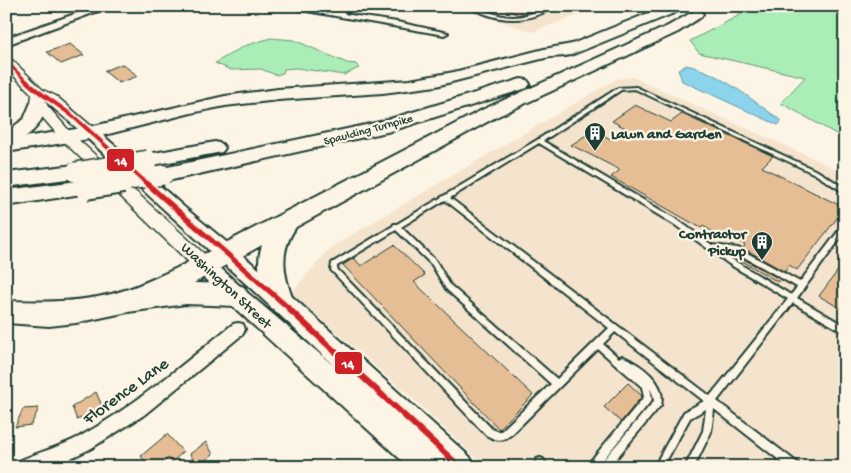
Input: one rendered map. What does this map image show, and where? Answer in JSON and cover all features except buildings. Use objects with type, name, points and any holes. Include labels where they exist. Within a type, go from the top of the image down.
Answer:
[{"type":"highway","name":"Spaulding Turnpike","points":[[6,198],[81,180],[148,160],[270,138],[380,112],[470,86],[580,47],[679,6]]},
{"type":"highway","name":"Spaulding Turnpike","points":[[6,180],[81,180],[163,175],[384,127],[566,69],[702,12],[665,33],[490,113],[292,217]]},
{"type":"highway","points":[[76,118],[106,119],[168,112],[246,98],[368,89],[438,81],[492,69],[551,50],[580,47]]},
{"type":"highway","points":[[6,140],[20,133],[32,123],[35,119],[38,99]]},
{"type":"highway","points":[[6,146],[91,132],[168,112]]},
{"type":"highway","points":[[128,301],[214,259],[292,217]]},
{"type":"highway","points":[[280,300],[274,284],[271,256],[278,233],[292,217]]},
{"type":"highway","points":[[6,312],[49,314],[76,312],[128,301],[186,293],[235,295]]},
{"type":"main road","name":"Washington Street","points":[[6,61],[67,137],[214,259],[280,300],[460,467]]},
{"type":"main road","name":"Washington Street","points":[[38,99],[51,98],[91,132],[152,190],[214,259],[235,295],[431,467]]},
{"type":"street","points":[[6,42],[108,6]]},
{"type":"street","points":[[281,6],[444,34]]},
{"type":"street","points":[[335,15],[354,6]]},
{"type":"street","name":"Florence Lane","points":[[25,467],[45,461],[89,441],[132,412],[238,329]]},
{"type":"lane","points":[[466,6],[502,18],[517,20],[556,6]]},
{"type":"lane","points":[[614,328],[503,437],[497,437],[489,432],[334,270],[334,265],[539,141],[620,89],[636,88],[817,173],[845,191]]},
{"type":"lane","points":[[539,141],[677,223],[731,262],[845,330]]},
{"type":"lane","points":[[445,197],[796,467]]},
{"type":"lane","points":[[396,226],[434,263],[448,287],[557,384]]},
{"type":"lane","points":[[658,467],[687,415],[711,402],[792,299],[845,227]]},
{"type":"lane","points":[[712,247],[736,250],[801,286]]},
{"type":"lane","points":[[591,467],[648,398],[646,385],[598,344]]},
{"type":"lane","points":[[603,467],[658,402],[657,390],[646,376],[626,362],[614,357]]},
{"type":"lane","points":[[689,467],[707,432],[711,402]]},
{"type":"lane","points":[[654,467],[664,456]]},
{"type":"shaded area","points":[[453,6],[602,6],[532,32]]},
{"type":"shaded area","points":[[633,77],[830,166],[845,180],[845,467],[486,467],[413,399],[291,293],[331,247],[616,79]]},
{"type":"green space","points":[[757,6],[845,6],[845,139],[781,103],[805,77],[699,53],[690,41]]},
{"type":"green space","points":[[271,38],[294,40],[347,63],[356,64],[359,68],[344,75],[296,68],[284,69],[283,73],[276,75],[261,69],[231,70],[215,63],[244,46]]},
{"type":"water","points":[[686,65],[698,68],[723,80],[782,121],[778,125],[682,81],[678,69]]},
{"type":"waterway","points":[[826,6],[845,19]]},
{"type":"transit line","name":"14","points":[[6,61],[38,93],[51,99],[76,119],[177,212],[280,300],[460,467]]},
{"type":"place","name":"Lawn and Garden","points":[[595,152]]},
{"type":"place","name":"Contractor Pickup","points":[[762,261]]}]
